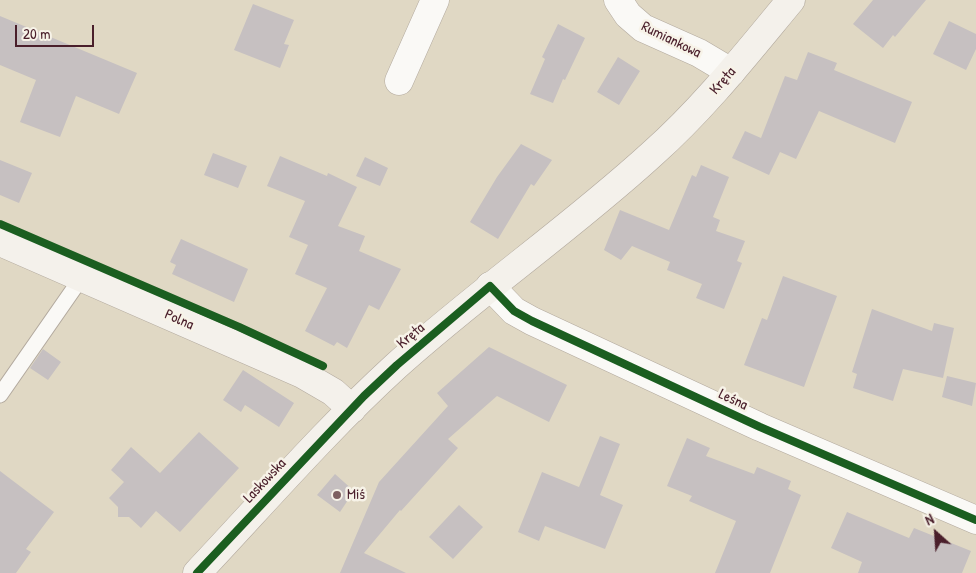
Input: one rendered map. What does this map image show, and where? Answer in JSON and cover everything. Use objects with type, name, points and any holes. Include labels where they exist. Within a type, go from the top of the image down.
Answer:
[{"type":"street","points":[[399,81],[435,0]]},
{"type":"street","name":"Rumiankowa","points":[[618,0],[628,16],[643,28],[698,53],[732,72]]},
{"type":"street","name":"Kręta","points":[[352,409],[398,365],[490,286],[640,166],[675,133],[732,72],[791,0]]},
{"type":"street","name":"Polna","points":[[0,242],[308,376],[333,392],[352,409]]},
{"type":"street","name":"Leśna","points":[[490,286],[509,306],[532,321],[760,427],[976,520]]},
{"type":"street","name":"Laskowska","points":[[197,573],[352,409]]},
{"type":"lane","points":[[0,395],[82,277]]},
{"type":"building","points":[[873,0],[926,0],[895,37],[893,35],[883,48],[853,24]]},
{"type":"building","points":[[253,4],[294,20],[284,44],[289,45],[280,68],[234,50]]},
{"type":"building","points":[[0,16],[137,73],[119,114],[76,96],[60,137],[20,122],[36,80],[0,65]]},
{"type":"building","points":[[949,21],[976,34],[976,49],[966,70],[933,54]]},
{"type":"building","points":[[558,24],[585,38],[565,80],[563,79],[553,103],[530,94],[545,59],[542,57]]},
{"type":"building","points":[[808,52],[837,63],[834,70],[912,102],[895,143],[819,111],[796,159],[780,152],[769,175],[732,158],[745,131],[761,138],[785,76],[797,80]]},
{"type":"building","points":[[618,57],[640,71],[619,105],[597,92]]},
{"type":"building","points":[[521,144],[552,160],[534,186],[531,184],[498,239],[470,222],[497,177]]},
{"type":"building","points":[[213,153],[247,166],[238,188],[204,175]]},
{"type":"building","points":[[280,156],[327,176],[328,173],[357,187],[338,226],[365,236],[359,251],[401,269],[379,310],[369,305],[347,348],[337,342],[334,346],[305,331],[327,288],[295,274],[308,245],[289,237],[305,201],[267,186]]},
{"type":"building","points":[[365,157],[388,168],[380,186],[356,176]]},
{"type":"building","points":[[0,160],[32,173],[19,203],[0,195]]},
{"type":"building","points":[[701,165],[729,177],[713,217],[720,220],[716,231],[745,241],[737,261],[742,263],[724,309],[696,298],[702,284],[667,270],[670,262],[632,246],[621,260],[604,250],[620,210],[669,230],[692,175],[696,177]]},
{"type":"building","points":[[181,239],[248,269],[234,302],[172,274],[176,265],[170,262]]},
{"type":"building","points":[[783,276],[837,296],[804,387],[744,365],[762,318],[767,320]]},
{"type":"building","points":[[872,309],[932,331],[934,323],[954,328],[943,378],[903,369],[893,401],[853,388],[857,374],[852,372]]},
{"type":"building","points":[[489,347],[567,385],[549,422],[497,396],[448,439],[458,448],[400,510],[364,553],[406,573],[340,573],[379,482],[448,406],[437,393]]},
{"type":"building","points":[[43,349],[61,362],[48,380],[30,368]]},
{"type":"building","points":[[243,370],[294,403],[279,427],[245,405],[241,412],[223,400]]},
{"type":"building","points":[[947,376],[976,383],[972,406],[942,397]]},
{"type":"building","points":[[199,432],[239,468],[180,532],[156,511],[141,528],[129,517],[118,517],[118,507],[109,498],[124,482],[111,470],[131,447],[160,473]]},
{"type":"building","points":[[600,436],[620,444],[600,495],[623,505],[605,549],[545,526],[539,541],[518,532],[542,472],[579,487]]},
{"type":"building","points":[[687,438],[710,448],[706,456],[754,474],[757,467],[791,481],[788,489],[801,495],[770,573],[715,573],[736,521],[689,501],[692,496],[667,486]]},
{"type":"building","points":[[0,471],[54,512],[26,549],[31,552],[16,573],[0,573]]},
{"type":"building","points":[[335,474],[354,491],[340,512],[317,495]]},
{"type":"building","points":[[459,505],[483,527],[453,559],[429,537]]},
{"type":"building","points":[[847,512],[909,538],[914,528],[971,551],[962,573],[858,573],[862,562],[831,548]]},
{"type":"cycle path","points":[[0,224],[239,327],[323,366]]},
{"type":"cycle path","points":[[197,573],[364,396],[397,365],[490,286],[514,311],[532,321],[760,427],[976,520]]},
{"type":"place","name":"Miś","points":[[337,495]]}]
